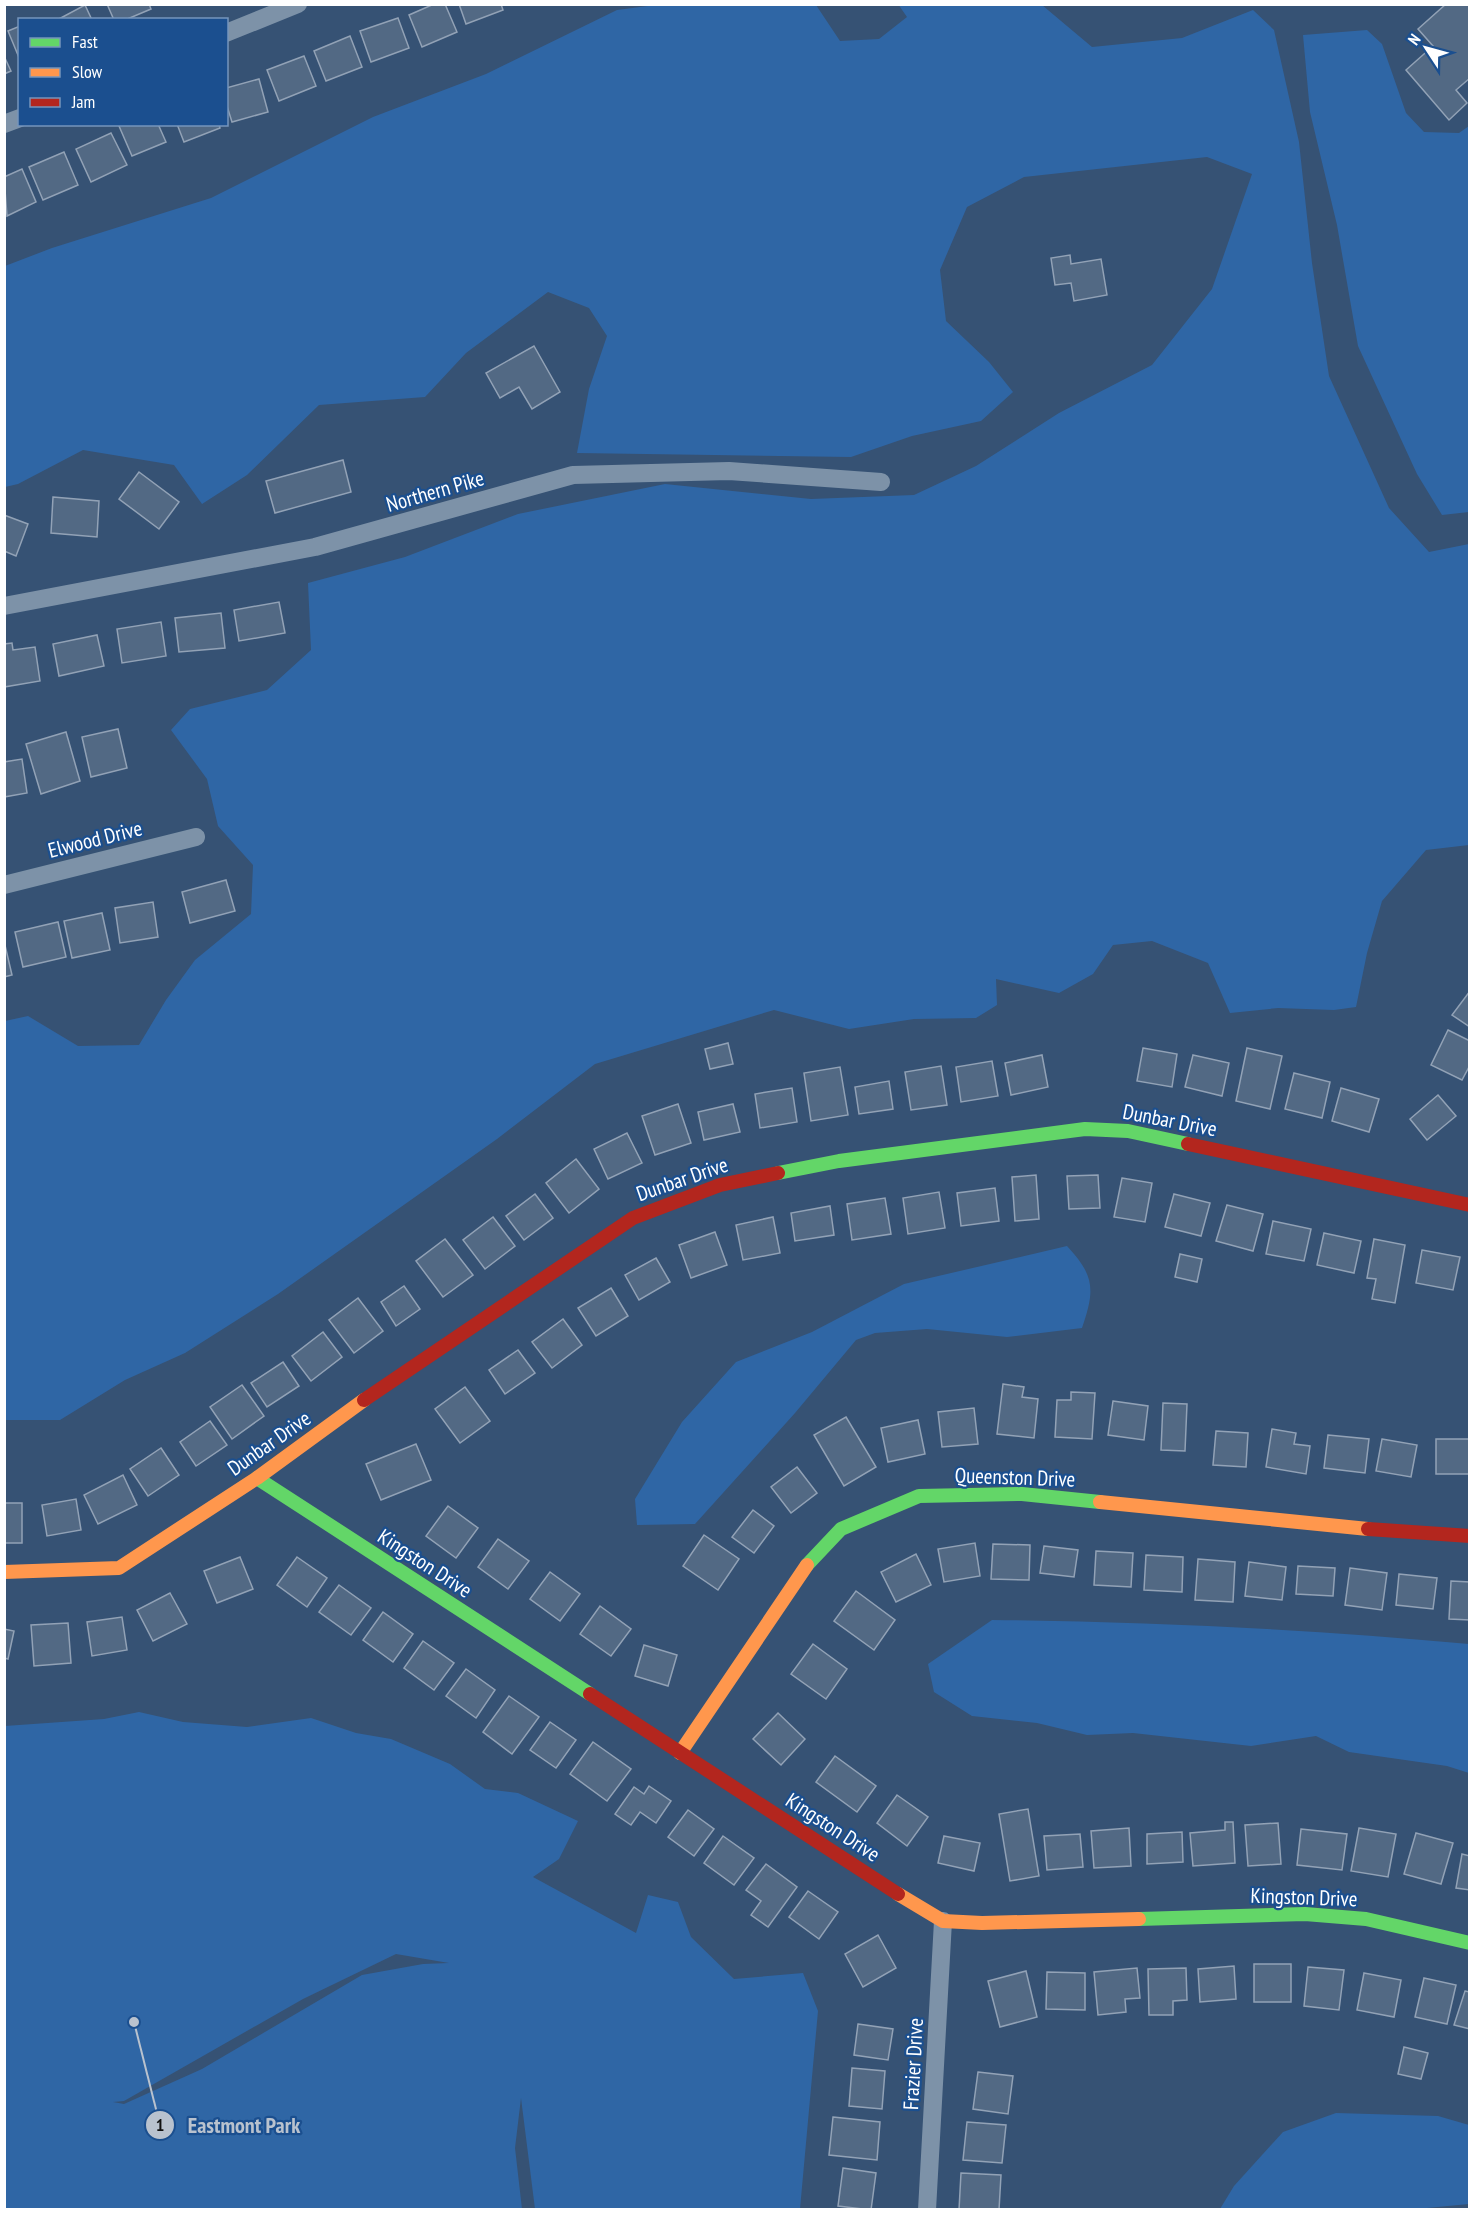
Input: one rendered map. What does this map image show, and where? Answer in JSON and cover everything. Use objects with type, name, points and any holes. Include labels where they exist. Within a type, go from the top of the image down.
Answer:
[{"type":"street","points":[[228,32],[298,4]]},
{"type":"street","name":"Northern Pike","points":[[4,606],[315,547],[573,476],[729,471],[881,482]]},
{"type":"street","name":"Elwood Drive","points":[[4,885],[196,837]]},
{"type":"street","name":"Dunbar Drive","points":[[4,1572],[119,1568],[256,1479],[395,1378],[633,1218],[720,1185],[839,1161],[1085,1129],[1128,1131],[1470,1205]]},
{"type":"street","name":"Kingston Drive","points":[[256,1479],[943,1921],[982,1923],[1305,1914],[1366,1919],[1470,1942]]},
{"type":"street","name":"Queenston Drive","points":[[680,1753],[805,1567],[841,1529],[920,1496],[1022,1494],[1424,1535],[1470,1536]]},
{"type":"street","name":"Frazier Drive","points":[[927,2210],[943,1921]]},
{"type":"shaded area","points":[[663,4],[816,5],[840,41],[879,39],[907,17],[898,4],[1042,5],[1092,47],[1182,38],[1253,10],[1274,30],[1299,142],[1312,263],[1329,376],[1389,508],[1429,552],[1469,544],[1469,845],[1426,850],[1382,901],[1367,953],[1356,1007],[1334,1010],[1278,1008],[1230,1013],[1208,963],[1152,941],[1113,945],[1093,974],[1059,993],[996,979],[997,1005],[976,1018],[914,1019],[849,1029],[774,1010],[595,1064],[497,1139],[278,1294],[185,1353],[125,1380],[60,1420],[5,1420],[5,1021],[28,1016],[78,1046],[139,1045],[166,1000],[195,960],[251,914],[253,865],[218,826],[207,779],[171,730],[190,709],[267,690],[311,650],[308,583],[405,557],[518,514],[665,484],[811,499],[914,495],[976,466],[1059,413],[1152,365],[1212,289],[1252,174],[1207,157],[1024,177],[967,207],[940,270],[946,321],[989,362],[1013,392],[981,421],[912,436],[851,457],[577,453],[589,389],[607,336],[589,308],[548,292],[466,353],[425,397],[319,405],[247,475],[202,504],[174,465],[83,450],[18,484],[5,487],[5,266],[52,248],[211,198],[373,117],[486,74],[617,10]]},
{"type":"shaded area","points":[[1367,30],[1382,44],[1406,113],[1424,132],[1459,133],[1469,126],[1469,512],[1442,515],[1417,474],[1358,346],[1337,225],[1310,112],[1303,35]]},
{"type":"shaded area","points":[[1067,1246],[1083,1266],[1090,1284],[1089,1303],[1082,1328],[1007,1337],[927,1329],[875,1333],[856,1340],[795,1413],[695,1524],[637,1525],[635,1499],[682,1422],[736,1362],[812,1332],[904,1284]]},
{"type":"shaded area","points":[[992,1620],[1231,1627],[1469,1644],[1469,1773],[1447,1766],[1349,1752],[1316,1736],[1251,1746],[1133,1733],[1087,1735],[1037,1723],[972,1716],[934,1692],[928,1664]]},
{"type":"shaded area","points":[[139,1712],[183,1722],[247,1727],[311,1718],[356,1733],[391,1739],[450,1764],[485,1789],[518,1793],[578,1821],[559,1859],[533,1877],[636,1933],[648,1895],[678,1902],[691,1937],[734,1979],[803,1973],[818,2011],[800,2209],[535,2209],[521,2098],[515,2148],[522,2209],[5,2209],[5,1726],[104,1719]],"holes":[[[396,1954],[449,1963],[423,1964],[362,1975],[202,2069],[124,2104],[113,2102],[124,2101],[303,1999]]]},
{"type":"shaded area","points":[[1336,2113],[1438,2116],[1469,2125],[1469,2204],[1406,2210],[1220,2209],[1234,2186],[1283,2132]]},
{"type":"building","points":[[107,4],[149,4],[151,9],[130,18],[113,18]]},
{"type":"building","points":[[434,4],[445,4],[457,32],[422,47],[409,15]]},
{"type":"building","points":[[459,4],[501,4],[503,10],[466,24]]},
{"type":"building","points":[[1446,4],[1470,4],[1470,78],[1456,90],[1467,103],[1449,120],[1406,70],[1433,46],[1418,29]]},
{"type":"building","points":[[85,5],[91,18],[61,18]]},
{"type":"building","points":[[398,18],[409,48],[371,62],[360,31]]},
{"type":"building","points":[[18,27],[18,55],[8,31]]},
{"type":"building","points":[[350,36],[362,67],[326,81],[314,51]]},
{"type":"building","points":[[4,56],[11,71],[4,74]]},
{"type":"building","points":[[304,56],[316,86],[279,101],[267,70]]},
{"type":"building","points":[[259,79],[268,112],[232,122],[228,109],[228,87]]},
{"type":"building","points":[[119,126],[159,126],[166,142],[132,156]]},
{"type":"building","points":[[178,126],[220,126],[220,128],[184,142]]},
{"type":"building","points":[[111,133],[127,165],[91,182],[76,149]]},
{"type":"building","points":[[64,152],[78,185],[43,200],[29,167]]},
{"type":"building","points":[[22,169],[36,202],[7,216],[4,177]]},
{"type":"building","points":[[1070,255],[1071,264],[1101,259],[1107,295],[1074,301],[1071,283],[1055,285],[1051,258]]},
{"type":"building","points":[[534,346],[560,392],[532,409],[519,387],[500,398],[486,373]]},
{"type":"building","points":[[343,460],[351,492],[275,513],[266,481]]},
{"type":"building","points":[[139,472],[179,502],[159,529],[119,499]]},
{"type":"building","points":[[53,497],[99,501],[97,537],[51,533]]},
{"type":"building","points":[[4,515],[28,524],[16,556],[4,551]]},
{"type":"building","points":[[279,602],[285,633],[239,641],[234,610]]},
{"type":"building","points":[[221,613],[225,648],[179,652],[175,618]]},
{"type":"building","points":[[161,622],[166,656],[122,663],[117,629]]},
{"type":"building","points":[[97,635],[104,666],[59,676],[53,644]]},
{"type":"building","points":[[12,643],[13,650],[35,647],[40,681],[4,687],[4,644]]},
{"type":"building","points":[[118,729],[127,768],[91,777],[82,737]]},
{"type":"building","points":[[66,732],[80,781],[41,794],[26,744]]},
{"type":"building","points":[[22,759],[27,793],[4,797],[4,762]]},
{"type":"building","points":[[226,880],[235,911],[190,923],[182,892]]},
{"type":"building","points":[[153,902],[158,937],[120,943],[115,908]]},
{"type":"building","points":[[102,913],[110,950],[72,958],[64,921]]},
{"type":"building","points":[[58,922],[66,957],[23,967],[15,932]]},
{"type":"building","points":[[4,941],[12,975],[4,977]]},
{"type":"building","points":[[1470,991],[1470,1027],[1452,1015]]},
{"type":"building","points":[[1448,1030],[1470,1041],[1470,1065],[1462,1080],[1431,1065]]},
{"type":"building","points":[[728,1043],[733,1064],[710,1069],[705,1049]]},
{"type":"building","points":[[1143,1048],[1177,1054],[1172,1087],[1137,1081]]},
{"type":"building","points":[[1247,1048],[1282,1056],[1270,1109],[1236,1101]]},
{"type":"building","points":[[1042,1055],[1048,1087],[1011,1095],[1005,1063]]},
{"type":"building","points":[[1193,1055],[1229,1063],[1222,1096],[1185,1087]]},
{"type":"building","points":[[992,1061],[998,1096],[961,1102],[956,1067]]},
{"type":"building","points":[[941,1066],[947,1105],[911,1110],[905,1072]]},
{"type":"building","points":[[840,1067],[848,1115],[811,1121],[804,1073]]},
{"type":"building","points":[[1294,1073],[1330,1082],[1322,1118],[1285,1109]]},
{"type":"building","points":[[889,1081],[893,1109],[859,1114],[855,1087]]},
{"type":"building","points":[[792,1088],[797,1122],[760,1128],[755,1094]]},
{"type":"building","points":[[1341,1088],[1379,1099],[1369,1132],[1332,1121]]},
{"type":"building","points":[[1438,1095],[1456,1116],[1427,1140],[1410,1119]]},
{"type":"building","points":[[678,1104],[691,1143],[655,1155],[642,1116]]},
{"type":"building","points":[[733,1104],[740,1132],[704,1140],[698,1112]]},
{"type":"building","points":[[627,1133],[642,1163],[608,1179],[594,1149]]},
{"type":"building","points":[[576,1159],[599,1189],[569,1213],[546,1183]]},
{"type":"building","points":[[1036,1175],[1039,1219],[1015,1221],[1012,1177]]},
{"type":"building","points":[[1098,1175],[1100,1208],[1069,1209],[1067,1176]]},
{"type":"building","points":[[1122,1178],[1152,1183],[1145,1222],[1114,1217]]},
{"type":"building","points":[[995,1188],[999,1221],[961,1226],[957,1193]]},
{"type":"building","points":[[939,1192],[945,1228],[908,1234],[903,1198]]},
{"type":"building","points":[[535,1194],[553,1218],[524,1240],[506,1216]]},
{"type":"building","points":[[1174,1194],[1210,1203],[1201,1236],[1165,1227]]},
{"type":"building","points":[[885,1198],[891,1234],[852,1240],[847,1204]]},
{"type":"building","points":[[1227,1205],[1263,1214],[1253,1251],[1216,1241]]},
{"type":"building","points":[[830,1206],[834,1235],[795,1241],[791,1213]]},
{"type":"building","points":[[493,1217],[515,1246],[485,1269],[463,1240]]},
{"type":"building","points":[[773,1217],[780,1253],[743,1260],[736,1225]]},
{"type":"building","points":[[1273,1221],[1311,1229],[1304,1261],[1266,1254]]},
{"type":"building","points":[[715,1232],[727,1265],[691,1278],[679,1245]]},
{"type":"building","points":[[1324,1233],[1361,1241],[1354,1273],[1317,1265]]},
{"type":"building","points":[[445,1239],[473,1275],[443,1297],[416,1261]]},
{"type":"building","points":[[1374,1239],[1405,1245],[1395,1303],[1372,1299],[1376,1279],[1367,1278]]},
{"type":"building","points":[[1422,1250],[1460,1257],[1453,1290],[1416,1283]]},
{"type":"building","points":[[1180,1254],[1202,1259],[1197,1282],[1175,1277]]},
{"type":"building","points":[[656,1258],[670,1282],[639,1300],[625,1275]]},
{"type":"building","points":[[404,1286],[420,1309],[396,1326],[381,1302]]},
{"type":"building","points":[[611,1288],[628,1316],[596,1336],[578,1308]]},
{"type":"building","points":[[358,1298],[383,1331],[354,1353],[329,1320]]},
{"type":"building","points":[[563,1319],[582,1345],[552,1368],[532,1342]]},
{"type":"building","points":[[323,1332],[342,1357],[311,1381],[292,1356]]},
{"type":"building","points":[[518,1350],[535,1373],[505,1394],[489,1370]]},
{"type":"building","points":[[283,1362],[299,1386],[267,1407],[251,1383]]},
{"type":"building","points":[[1003,1384],[1024,1387],[1022,1397],[1038,1399],[1034,1438],[997,1434]]},
{"type":"building","points":[[242,1385],[264,1416],[232,1439],[210,1407]]},
{"type":"building","points":[[465,1387],[490,1421],[460,1443],[435,1409]]},
{"type":"building","points":[[1071,1392],[1095,1393],[1092,1439],[1055,1437],[1057,1400],[1071,1400]]},
{"type":"building","points":[[1113,1401],[1148,1406],[1144,1440],[1108,1435]]},
{"type":"building","points":[[1163,1403],[1187,1404],[1185,1451],[1161,1450]]},
{"type":"building","points":[[974,1408],[978,1444],[942,1447],[938,1412]]},
{"type":"building","points":[[846,1417],[876,1467],[844,1486],[814,1435]]},
{"type":"building","points":[[918,1420],[925,1454],[888,1462],[881,1428]]},
{"type":"building","points":[[210,1421],[227,1445],[196,1466],[180,1442]]},
{"type":"building","points":[[1272,1429],[1296,1433],[1294,1444],[1310,1446],[1306,1474],[1266,1467]]},
{"type":"building","points":[[1216,1431],[1248,1433],[1246,1467],[1213,1465]]},
{"type":"building","points":[[1328,1435],[1369,1439],[1365,1473],[1324,1468]]},
{"type":"building","points":[[1382,1439],[1417,1445],[1411,1477],[1376,1471]]},
{"type":"building","points":[[1436,1439],[1470,1439],[1470,1474],[1436,1474]]},
{"type":"building","points":[[416,1444],[431,1480],[381,1500],[366,1464]]},
{"type":"building","points":[[161,1448],[179,1475],[148,1496],[130,1469]]},
{"type":"building","points":[[797,1467],[817,1493],[791,1513],[771,1487]]},
{"type":"building","points":[[123,1475],[137,1505],[98,1524],[84,1495]]},
{"type":"building","points":[[76,1499],[81,1530],[47,1536],[42,1505]]},
{"type":"building","points":[[4,1503],[22,1503],[22,1543],[4,1543]]},
{"type":"building","points":[[448,1506],[478,1528],[456,1558],[426,1536]]},
{"type":"building","points":[[753,1510],[774,1526],[754,1553],[732,1537]]},
{"type":"building","points":[[704,1535],[739,1559],[718,1590],[683,1566]]},
{"type":"building","points":[[498,1539],[529,1561],[508,1589],[478,1567]]},
{"type":"building","points":[[975,1543],[980,1576],[944,1582],[938,1549]]},
{"type":"building","points":[[993,1544],[1030,1545],[1029,1580],[991,1579]]},
{"type":"building","points":[[1044,1546],[1078,1550],[1074,1577],[1040,1573]]},
{"type":"building","points":[[1096,1551],[1133,1553],[1131,1587],[1094,1585]]},
{"type":"building","points":[[916,1554],[931,1585],[896,1602],[881,1572]]},
{"type":"building","points":[[1146,1555],[1183,1557],[1182,1592],[1144,1590]]},
{"type":"building","points":[[240,1557],[253,1589],[217,1603],[204,1571]]},
{"type":"building","points":[[297,1557],[327,1578],[307,1607],[277,1585]]},
{"type":"building","points":[[1198,1559],[1235,1562],[1233,1602],[1195,1600]]},
{"type":"building","points":[[1249,1562],[1286,1567],[1282,1600],[1245,1596]]},
{"type":"building","points":[[1298,1566],[1335,1568],[1333,1596],[1296,1594]]},
{"type":"building","points":[[1350,1568],[1387,1573],[1382,1610],[1345,1605]]},
{"type":"building","points":[[550,1572],[580,1594],[560,1621],[530,1599]]},
{"type":"building","points":[[1399,1574],[1437,1578],[1433,1609],[1396,1605]]},
{"type":"building","points":[[1451,1581],[1470,1582],[1470,1620],[1449,1619]]},
{"type":"building","points":[[339,1585],[371,1608],[351,1635],[319,1612]]},
{"type":"building","points":[[856,1591],[895,1620],[874,1650],[834,1621]]},
{"type":"building","points":[[170,1593],[187,1624],[153,1641],[137,1610]]},
{"type":"building","points":[[600,1606],[631,1629],[611,1656],[580,1634]]},
{"type":"building","points":[[383,1612],[413,1634],[393,1662],[363,1640]]},
{"type":"building","points":[[122,1617],[127,1650],[92,1656],[87,1622]]},
{"type":"building","points":[[68,1623],[71,1663],[34,1666],[31,1625]]},
{"type":"building","points":[[4,1629],[14,1631],[8,1659],[4,1658]]},
{"type":"building","points":[[423,1641],[454,1663],[434,1690],[404,1668]]},
{"type":"building","points":[[813,1644],[847,1669],[826,1699],[791,1674]]},
{"type":"building","points":[[644,1645],[677,1655],[668,1686],[635,1676]]},
{"type":"building","points":[[466,1669],[495,1690],[476,1718],[446,1696]]},
{"type":"building","points":[[509,1696],[539,1717],[512,1754],[483,1732]]},
{"type":"building","points":[[778,1713],[805,1739],[781,1765],[753,1739]]},
{"type":"building","points":[[550,1722],[576,1740],[556,1768],[530,1750]]},
{"type":"building","points":[[593,1742],[631,1769],[607,1801],[570,1774]]},
{"type":"building","points":[[835,1756],[876,1786],[857,1812],[816,1782]]},
{"type":"building","points":[[649,1786],[671,1801],[656,1823],[640,1812],[631,1825],[615,1814],[634,1787],[644,1794]]},
{"type":"building","points":[[897,1795],[928,1817],[907,1846],[877,1823]]},
{"type":"building","points":[[1028,1809],[1039,1876],[1010,1881],[999,1814]]},
{"type":"building","points":[[688,1810],[714,1829],[694,1856],[668,1837]]},
{"type":"building","points":[[1225,1822],[1233,1822],[1235,1863],[1193,1866],[1190,1833],[1225,1830]]},
{"type":"building","points":[[1278,1823],[1281,1864],[1248,1866],[1245,1825]]},
{"type":"building","points":[[1129,1828],[1131,1866],[1094,1868],[1091,1831]]},
{"type":"building","points":[[1359,1828],[1396,1834],[1388,1877],[1351,1871]]},
{"type":"building","points":[[1301,1829],[1347,1834],[1342,1870],[1297,1865]]},
{"type":"building","points":[[1182,1832],[1183,1862],[1147,1864],[1147,1834]]},
{"type":"building","points":[[1416,1833],[1453,1843],[1441,1884],[1404,1874]]},
{"type":"building","points":[[1080,1834],[1083,1867],[1047,1870],[1044,1836]]},
{"type":"building","points":[[723,1836],[754,1858],[734,1885],[704,1863]]},
{"type":"building","points":[[944,1836],[980,1843],[974,1871],[938,1863]]},
{"type":"building","points":[[1462,1854],[1470,1856],[1470,1890],[1456,1888]]},
{"type":"building","points":[[766,1864],[797,1887],[768,1927],[751,1915],[761,1901],[746,1890]]},
{"type":"building","points":[[808,1891],[838,1912],[819,1939],[789,1917]]},
{"type":"building","points":[[878,1935],[896,1968],[863,1987],[845,1954]]},
{"type":"building","points":[[1254,1964],[1291,1964],[1291,2002],[1254,2002]]},
{"type":"building","points":[[1234,1966],[1236,1999],[1200,2002],[1198,1969]]},
{"type":"building","points":[[1308,1967],[1344,1970],[1339,2010],[1304,2006]]},
{"type":"building","points":[[1137,1968],[1140,1998],[1125,1999],[1126,2012],[1098,2015],[1094,1972]]},
{"type":"building","points":[[1186,1968],[1187,2000],[1173,2001],[1173,2015],[1149,2015],[1148,1969]]},
{"type":"building","points":[[1026,1971],[1037,2017],[1000,2027],[988,1981]]},
{"type":"building","points":[[1047,1972],[1085,1973],[1085,2010],[1046,2009]]},
{"type":"building","points":[[1364,1973],[1401,1980],[1394,2017],[1357,2010]]},
{"type":"building","points":[[1424,1978],[1456,1985],[1447,2024],[1415,2017]]},
{"type":"building","points":[[1465,1991],[1470,1992],[1470,2029],[1454,2025]]},
{"type":"building","points":[[858,2024],[893,2029],[888,2060],[854,2055]]},
{"type":"building","points":[[1404,2047],[1428,2053],[1421,2079],[1398,2074]]},
{"type":"building","points":[[852,2068],[885,2071],[882,2109],[849,2106]]},
{"type":"building","points":[[978,2072],[1013,2076],[1008,2114],[973,2109]]},
{"type":"building","points":[[833,2117],[880,2122],[877,2160],[829,2155]]},
{"type":"building","points":[[967,2122],[1006,2125],[1002,2163],[963,2160]]},
{"type":"building","points":[[843,2168],[876,2173],[871,2210],[838,2206]]},
{"type":"building","points":[[961,2173],[1001,2175],[999,2210],[959,2210]]},
{"type":"traffic: fast","points":[[778,1173],[839,1161],[1085,1129],[1128,1131],[1188,1144]]},
{"type":"traffic: fast","points":[[257,1478],[590,1694]]},
{"type":"traffic: fast","points":[[807,1565],[841,1529],[919,1496],[1022,1494],[1100,1502]]},
{"type":"traffic: fast","points":[[1139,1919],[1305,1914],[1366,1919],[1470,1943]]},
{"type":"traffic: slow","points":[[4,1572],[119,1568],[257,1478],[364,1400]]},
{"type":"traffic: slow","points":[[1100,1502],[1368,1529]]},
{"type":"traffic: slow","points":[[680,1753],[807,1565]]},
{"type":"traffic: slow","points":[[898,1894],[943,1921],[982,1923],[1139,1919]]},
{"type":"traffic: jam","points":[[1188,1144],[1470,1205]]},
{"type":"traffic: jam","points":[[364,1400],[633,1218],[720,1185],[778,1173]]},
{"type":"traffic: jam","points":[[1368,1529],[1470,1536]]},
{"type":"traffic: jam","points":[[590,1694],[898,1894]]},
{"type":"place","name":"Eastmont Park","points":[[134,2022]]}]
